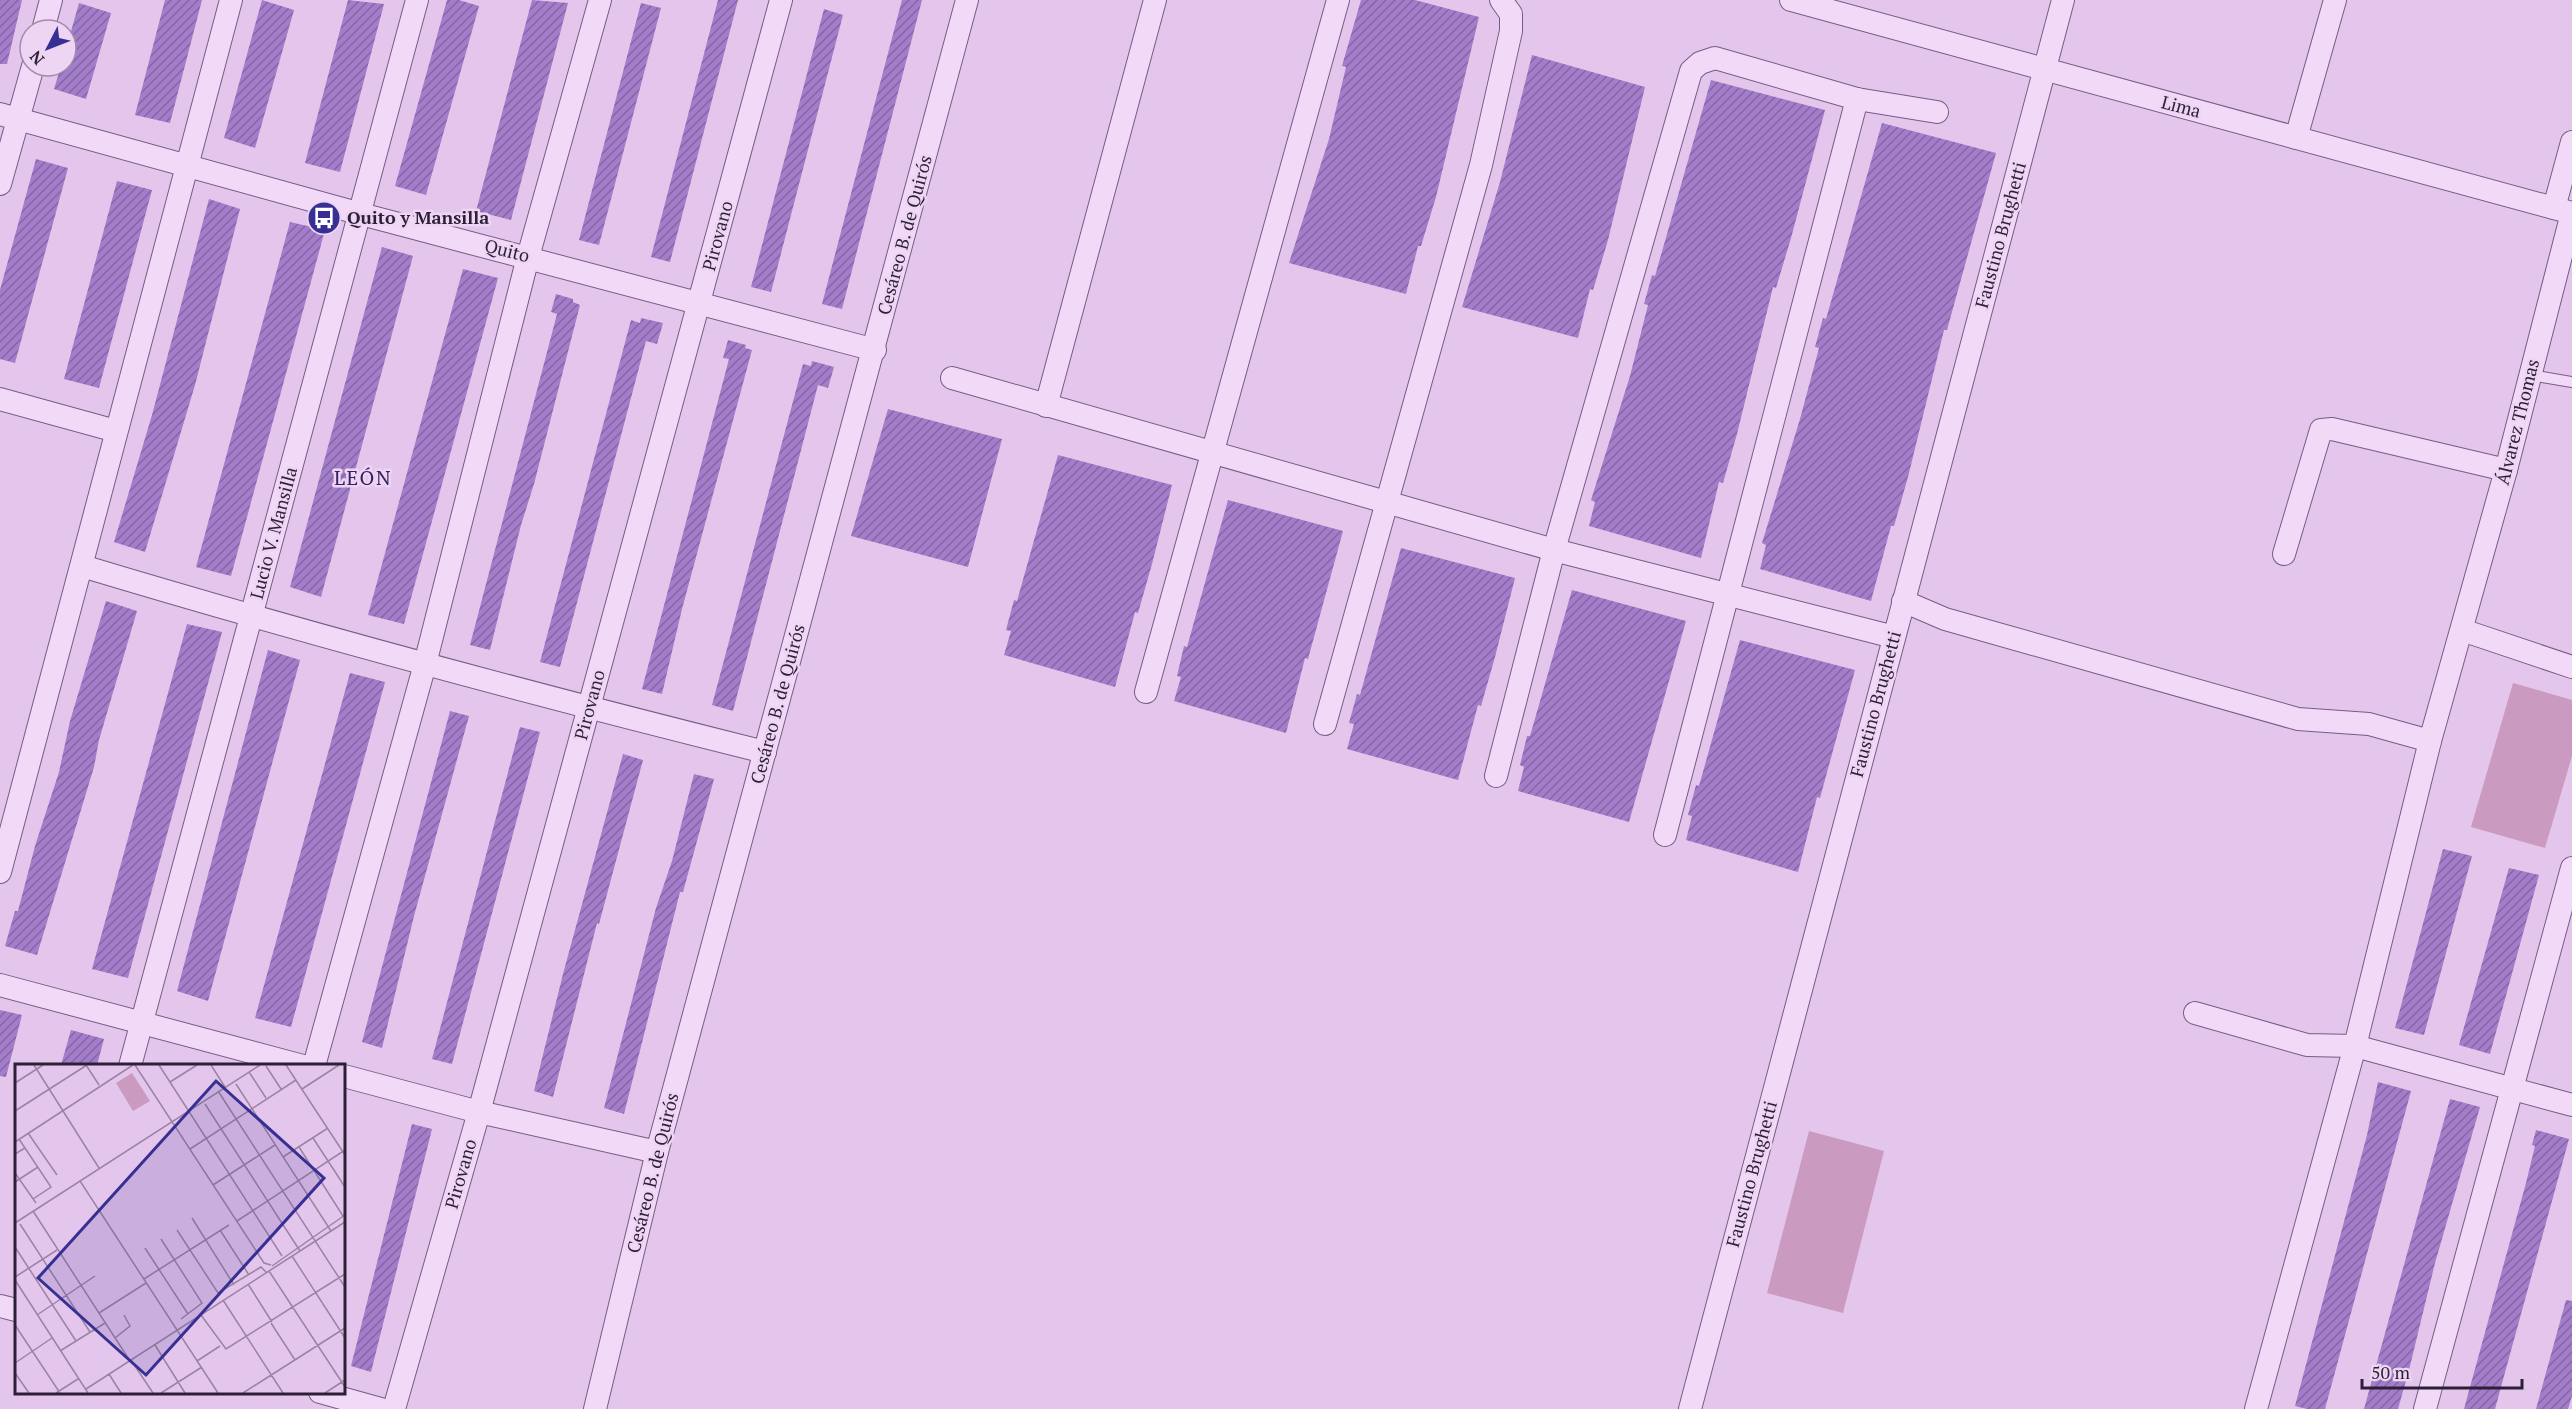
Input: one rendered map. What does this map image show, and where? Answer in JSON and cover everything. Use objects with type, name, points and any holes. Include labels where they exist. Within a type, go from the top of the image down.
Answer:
[{"type":"street","points":[[46,18],[51,0]]},
{"type":"street","points":[[0,872],[231,0]]},
{"type":"street","name":"Lucio V. Mansilla","points":[[130,1064],[417,0]]},
{"type":"street","points":[[314,1064],[424,664],[528,257],[600,0]]},
{"type":"street","name":"Pirovano","points":[[394,1409],[479,1112],[781,0]]},
{"type":"street","name":"Cesáreo B. de Quirós","points":[[595,1409],[657,1152],[967,0]]},
{"type":"street","points":[[1046,406],[1155,0]]},
{"type":"street","points":[[1146,692],[1338,0]]},
{"type":"street","points":[[1326,724],[1481,165],[1511,31],[1511,14],[1501,0]]},
{"type":"street","name":"Lima","points":[[1791,0],[2566,212]]},
{"type":"street","name":"Faustino Brughetti","points":[[1690,1409],[2063,0]]},
{"type":"street","points":[[2296,138],[2335,0]]},
{"type":"street","points":[[1496,776],[1554,550],[1691,71],[1700,63],[1715,58],[1857,99],[1937,112]]},
{"type":"street","points":[[0,184],[10,117],[28,78]]},
{"type":"street","points":[[1665,835],[1857,99]]},
{"type":"street","name":"Quito","points":[[10,117],[361,214],[874,350]]},
{"type":"street","name":"Álvarez Thomas","points":[[2256,1409],[2355,1046],[2430,741],[2506,470],[2530,375],[2566,212],[2572,142]]},
{"type":"street","points":[[952,378],[1554,550],[1894,637]]},
{"type":"street","points":[[0,399],[116,431]]},
{"type":"street","points":[[2284,554],[2321,430],[2332,429],[2506,470]]},
{"type":"street","points":[[82,566],[251,617],[589,708],[765,752]]},
{"type":"street","points":[[1903,601],[1945,619],[2298,719],[2369,724],[2430,741]]},
{"type":"street","points":[[2462,630],[2572,668]]},
{"type":"street","points":[[2425,1409],[2572,868]]},
{"type":"street","points":[[0,985],[299,1064]]},
{"type":"street","points":[[2195,1012],[2307,1045],[2355,1046],[2572,1106]]},
{"type":"street","points":[[345,1076],[479,1112],[657,1152]]},
{"type":"street","points":[[0,1306],[15,1310]]},
{"type":"street","points":[[327,1394],[381,1409]]},
{"type":"lane","points":[[2530,375],[2572,382]]},
{"type":"shaded area","points":[[2513,683],[2572,700],[2572,756],[2545,848],[2471,827]]},
{"type":"shaded area","points":[[1809,1131],[1884,1151],[1843,1313],[1767,1293]]},
{"type":"building","points":[[0,0],[22,0],[7,64],[0,64]]},
{"type":"building","points":[[165,0],[202,0],[170,123],[135,115]]},
{"type":"building","points":[[262,0],[294,10],[255,148],[224,138]]},
{"type":"building","points":[[348,0],[384,4],[340,172],[305,163]]},
{"type":"building","points":[[447,0],[459,0],[479,6],[426,195],[395,186]]},
{"type":"building","points":[[532,0],[568,3],[511,220],[476,211]]},
{"type":"building","points":[[718,0],[738,0],[670,262],[651,257]]},
{"type":"building","points":[[902,0],[922,0],[842,309],[822,304]]},
{"type":"building","points":[[1361,0],[1415,0],[1479,17],[1436,197],[1421,246],[1418,246],[1406,294],[1289,263],[1329,139],[1346,67],[1342,66]]},
{"type":"building","points":[[79,3],[111,13],[86,99],[54,89],[57,78],[78,78],[78,18],[75,18]]},
{"type":"building","points":[[641,3],[661,8],[599,245],[579,240]]},
{"type":"building","points":[[824,9],[843,15],[771,292],[751,287]]},
{"type":"building","points":[[1532,55],[1645,87],[1608,240],[1593,290],[1590,289],[1578,338],[1462,307],[1500,182]]},
{"type":"building","points":[[1711,80],[1825,110],[1791,238],[1776,288],[1773,287],[1737,434],[1723,483],[1719,482],[1701,558],[1589,526],[1595,502],[1591,500],[1630,376],[1648,305],[1644,304],[1652,275],[1655,276]]},
{"type":"building","points":[[1882,123],[1996,153],[1947,330],[1944,330],[1908,477],[1894,526],[1891,526],[1871,601],[1760,569],[1766,545],[1762,543],[1800,419],[1819,348],[1815,347],[1823,318],[1826,319]]},
{"type":"building","points":[[36,159],[68,168],[15,363],[0,359],[0,290]]},
{"type":"building","points":[[117,181],[152,190],[99,388],[64,379]]},
{"type":"building","points":[[209,199],[240,209],[195,385],[145,552],[114,542],[152,415]]},
{"type":"building","points":[[290,222],[325,230],[231,576],[196,567]]},
{"type":"building","points":[[382,247],[413,256],[321,597],[290,587]]},
{"type":"building","points":[[463,269],[498,278],[404,624],[368,615]]},
{"type":"building","points":[[556,294],[573,299],[573,302],[580,305],[490,650],[470,645],[557,314],[551,312]]},
{"type":"building","points":[[641,318],[663,323],[657,344],[646,341],[560,667],[540,662],[631,320],[640,323]]},
{"type":"building","points":[[728,340],[746,345],[745,348],[752,350],[682,609],[662,694],[642,689],[729,359],[723,358]]},
{"type":"building","points":[[812,361],[834,367],[828,388],[818,385],[733,711],[712,705],[803,364],[811,366]]},
{"type":"building","points":[[888,409],[1002,439],[968,567],[851,536]]},
{"type":"building","points":[[1058,455],[1172,485],[1152,564],[1138,613],[1135,612],[1115,687],[1004,655],[1011,631],[1006,630],[1014,600],[1017,601]]},
{"type":"building","points":[[1228,500],[1343,531],[1308,659],[1305,658],[1286,733],[1174,701],[1181,677],[1177,676],[1184,646],[1187,647]]},
{"type":"building","points":[[1401,548],[1515,578],[1495,657],[1481,706],[1478,705],[1458,780],[1347,749],[1354,724],[1349,723],[1357,694],[1360,695]]},
{"type":"building","points":[[1572,590],[1686,621],[1629,822],[1518,791],[1524,767],[1520,765],[1527,736],[1530,736]]},
{"type":"building","points":[[106,601],[137,611],[99,740],[94,767],[37,955],[5,946],[15,911],[18,911],[35,846],[59,772],[70,721]]},
{"type":"building","points":[[187,624],[222,632],[128,978],[92,969]]},
{"type":"building","points":[[1740,640],[1855,670],[1820,798],[1817,797],[1798,872],[1686,840],[1692,816],[1688,815],[1696,785],[1699,786]]},
{"type":"building","points":[[268,650],[300,660],[208,1001],[177,991]]},
{"type":"building","points":[[350,673],[385,682],[291,1027],[255,1018]]},
{"type":"building","points":[[450,711],[469,716],[414,916],[382,1048],[362,1042]]},
{"type":"building","points":[[520,727],[540,732],[452,1064],[432,1059]]},
{"type":"building","points":[[623,754],[643,760],[599,924],[597,923],[553,1097],[534,1091],[563,974]]},
{"type":"building","points":[[694,774],[714,779],[683,892],[680,892],[624,1114],[604,1108],[656,908],[672,861]]},
{"type":"building","points":[[2443,849],[2472,856],[2424,1035],[2395,1028]]},
{"type":"building","points":[[2509,868],[2539,875],[2490,1054],[2459,1045]]},
{"type":"building","points":[[0,1010],[22,1015],[6,1077],[0,1076]]},
{"type":"building","points":[[71,1030],[104,1039],[97,1064],[61,1064]]},
{"type":"building","points":[[2378,1082],[2411,1091],[2325,1409],[2307,1409],[2295,1406],[2367,1135]]},
{"type":"building","points":[[2450,1099],[2480,1107],[2435,1263],[2409,1370],[2398,1409],[2364,1409]]},
{"type":"building","points":[[412,1124],[432,1129],[371,1372],[351,1366]]},
{"type":"building","points":[[2536,1130],[2569,1139],[2495,1409],[2464,1409],[2526,1183],[2535,1146],[2532,1145]]},
{"type":"building","points":[[2566,1300],[2572,1301],[2572,1396],[2568,1409],[2536,1409]]},
{"type":"place","name":"Quito y Mansilla","points":[[324,218]]},
{"type":"district","name":"LEÓN","points":[[363,478]]}]
